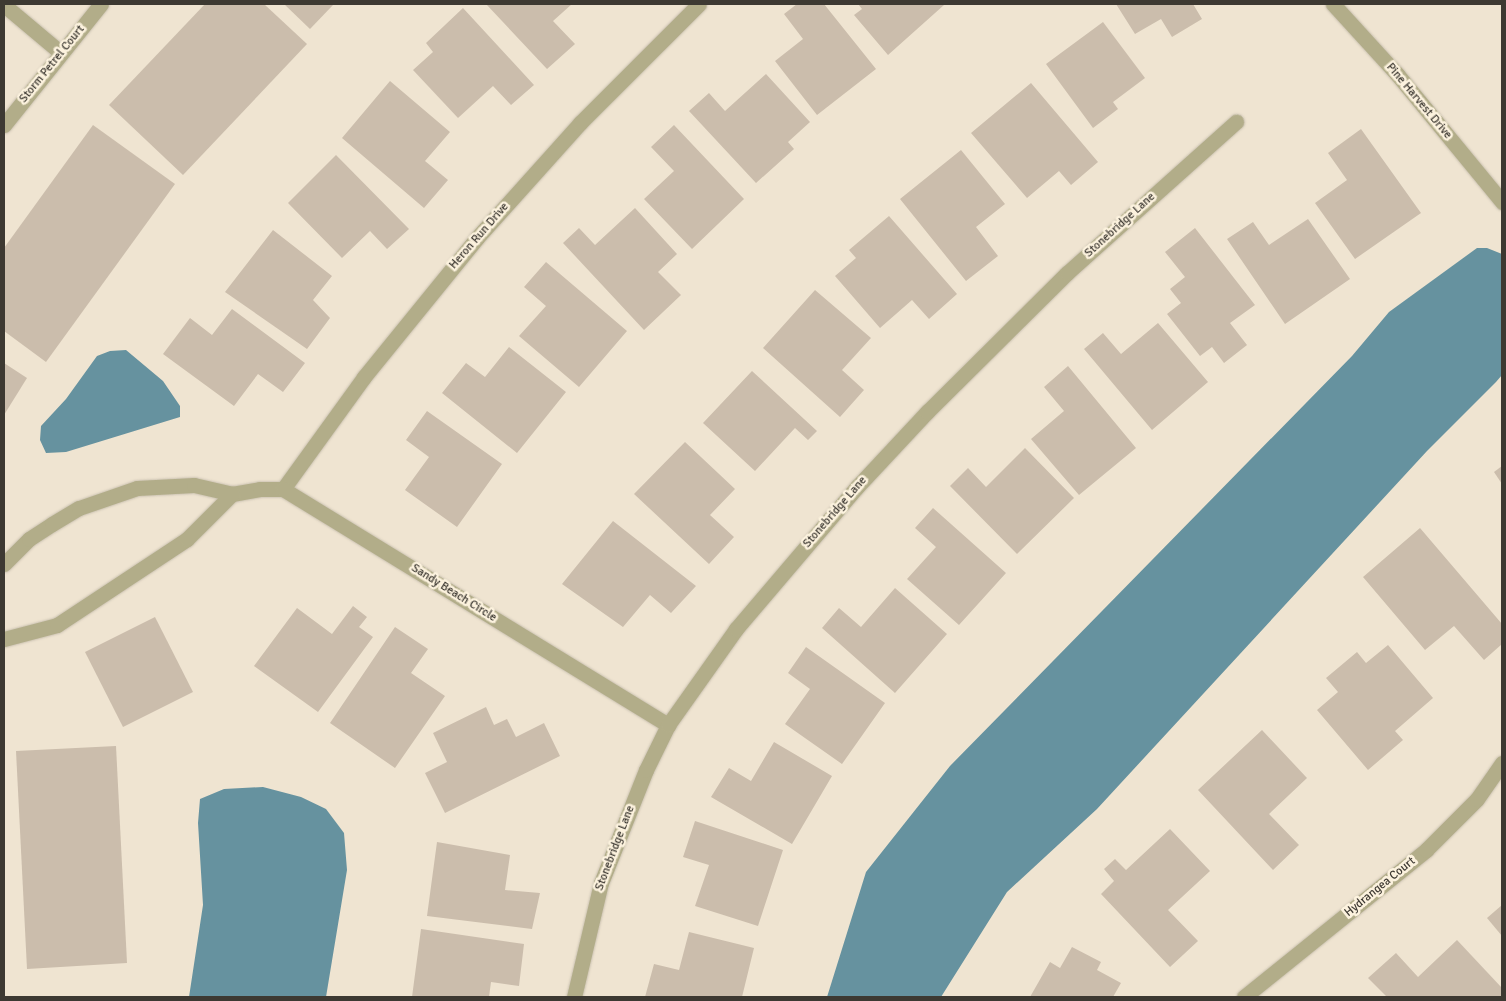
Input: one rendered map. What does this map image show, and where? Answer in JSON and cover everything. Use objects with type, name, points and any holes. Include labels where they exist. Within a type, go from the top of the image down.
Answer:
[{"type":"street","name":"Storm Petrel Court","points":[[4,125],[60,52],[101,4]]},
{"type":"street","name":"Heron Run Drive","points":[[283,489],[364,377],[476,239],[580,124],[699,4]]},
{"type":"street","name":"Pine Harvest Drive","points":[[1334,4],[1397,74],[1502,202]]},
{"type":"street","points":[[4,5],[60,52]]},
{"type":"street","name":"Stonebridge Lane","points":[[574,997],[601,882],[620,828],[668,725],[736,628],[927,412],[1067,273],[1236,122]]},
{"type":"street","points":[[4,564],[29,539],[52,524],[109,496],[137,488],[194,485],[232,494],[260,489],[283,489]]},
{"type":"street","name":"Sandy Beach Circle","points":[[283,489],[668,725]]},
{"type":"street","points":[[4,639],[57,625],[187,539],[232,494]]},
{"type":"street","name":"Hydrangea Court","points":[[1244,997],[1426,850],[1477,800],[1502,763]]},
{"type":"water","points":[[1477,248],[1487,248],[1502,254],[1502,375],[1496,382],[1427,451],[1097,809],[1007,892],[941,997],[827,997],[866,872],[950,766],[1352,356],[1389,312]]},
{"type":"water","points":[[126,350],[163,381],[180,406],[180,417],[66,452],[46,453],[40,440],[41,426],[66,399],[97,356],[110,351]]},
{"type":"water","points":[[263,787],[301,797],[326,809],[344,833],[347,870],[326,997],[189,997],[203,905],[198,823],[200,799],[224,789]]},
{"type":"building","points":[[205,4],[264,4],[307,44],[183,175],[109,105]]},
{"type":"building","points":[[284,4],[334,4],[310,29]]},
{"type":"building","points":[[486,4],[572,4],[553,21],[575,44],[547,69]]},
{"type":"building","points":[[797,4],[824,4],[876,69],[817,115],[775,61],[803,39],[784,14]]},
{"type":"building","points":[[858,4],[944,5],[888,55],[854,15],[862,9]]},
{"type":"building","points":[[1116,4],[1193,4],[1202,19],[1172,37],[1161,19],[1135,34]]},
{"type":"building","points":[[463,8],[534,85],[511,105],[493,86],[458,118],[413,70],[433,52],[426,43]]},
{"type":"building","points":[[1103,22],[1145,78],[1113,102],[1118,109],[1093,128],[1046,64]]},
{"type":"building","points":[[766,74],[810,122],[788,142],[794,149],[756,183],[689,111],[709,93],[725,111]]},
{"type":"building","points":[[390,81],[450,132],[425,161],[448,180],[424,208],[342,138]]},
{"type":"building","points":[[1031,83],[1098,162],[1071,185],[1059,171],[1027,198],[971,133]]},
{"type":"building","points":[[93,125],[175,184],[46,362],[4,331],[4,248]]},
{"type":"building","points":[[674,125],[744,199],[692,249],[644,199],[674,171],[651,147]]},
{"type":"building","points":[[1361,129],[1421,213],[1355,259],[1315,203],[1347,180],[1328,153]]},
{"type":"building","points":[[961,150],[1005,204],[976,227],[998,256],[966,281],[900,199]]},
{"type":"building","points":[[336,155],[409,229],[387,249],[370,231],[342,258],[288,203]]},
{"type":"building","points":[[635,208],[677,254],[658,272],[681,295],[644,330],[563,243],[579,228],[595,245]]},
{"type":"building","points":[[889,216],[957,294],[929,319],[912,300],[880,328],[835,276],[856,258],[849,250]]},
{"type":"building","points":[[1308,219],[1350,279],[1285,324],[1227,239],[1253,222],[1269,245]]},
{"type":"building","points":[[1195,228],[1255,305],[1230,323],[1247,345],[1224,363],[1212,347],[1200,356],[1167,314],[1181,303],[1170,289],[1185,277],[1165,252]]},
{"type":"building","points":[[273,230],[332,276],[313,300],[330,318],[307,349],[225,292]]},
{"type":"building","points":[[546,262],[627,331],[579,387],[519,336],[546,306],[524,287]]},
{"type":"building","points":[[815,290],[871,338],[842,370],[864,390],[840,417],[763,348]]},
{"type":"building","points":[[232,309],[305,363],[283,392],[258,374],[234,406],[163,354],[190,318],[212,335]]},
{"type":"building","points":[[1158,323],[1208,382],[1152,430],[1084,349],[1103,333],[1121,354]]},
{"type":"building","points":[[509,347],[566,392],[517,453],[442,393],[466,363],[485,377]]},
{"type":"building","points":[[4,363],[27,378],[4,415]]},
{"type":"building","points":[[1068,366],[1136,448],[1079,495],[1031,439],[1064,411],[1044,387]]},
{"type":"building","points":[[752,371],[817,431],[808,440],[795,428],[755,471],[703,423]]},
{"type":"building","points":[[427,411],[502,464],[457,527],[405,490],[429,457],[406,440]]},
{"type":"building","points":[[685,442],[735,489],[710,515],[734,537],[709,564],[634,494]]},
{"type":"building","points":[[1025,448],[1074,498],[1017,554],[950,486],[968,468],[986,487]]},
{"type":"building","points":[[1502,466],[1502,484],[1494,472]]},
{"type":"building","points":[[933,508],[1006,573],[959,625],[907,579],[936,547],[915,528]]},
{"type":"building","points":[[613,521],[696,586],[671,613],[650,595],[623,627],[562,584]]},
{"type":"building","points":[[1420,528],[1502,624],[1502,644],[1484,660],[1454,626],[1425,650],[1363,577]]},
{"type":"building","points":[[895,588],[947,634],[895,693],[822,628],[839,608],[861,627]]},
{"type":"building","points":[[353,606],[367,617],[359,627],[373,637],[318,712],[254,666],[297,608],[332,634]]},
{"type":"building","points":[[155,617],[193,692],[123,727],[85,652]]},
{"type":"building","points":[[395,627],[428,649],[411,673],[445,696],[395,768],[330,723]]},
{"type":"building","points":[[1388,645],[1433,698],[1395,731],[1403,740],[1368,770],[1317,710],[1338,692],[1326,678],[1357,652],[1366,663]]},
{"type":"building","points":[[806,647],[885,703],[842,764],[785,724],[810,689],[788,673]]},
{"type":"building","points":[[486,707],[494,725],[507,719],[516,737],[544,723],[560,756],[445,813],[425,773],[447,762],[433,733]]},
{"type":"building","points":[[1262,730],[1307,778],[1269,814],[1299,845],[1273,870],[1198,790]]},
{"type":"building","points":[[774,742],[832,776],[792,844],[711,797],[729,768],[751,781]]},
{"type":"building","points":[[116,746],[127,963],[27,969],[16,751]]},
{"type":"building","points":[[695,821],[783,850],[758,926],[695,906],[709,865],[683,857]]},
{"type":"building","points":[[1170,829],[1210,871],[1168,910],[1198,941],[1170,967],[1101,894],[1114,881],[1104,869],[1115,859],[1126,870]]},
{"type":"building","points":[[437,842],[510,855],[505,890],[540,893],[532,929],[427,916]]},
{"type":"building","points":[[1502,905],[1502,936],[1487,918]]},
{"type":"building","points":[[421,929],[524,944],[519,986],[491,982],[489,997],[412,997]]},
{"type":"building","points":[[689,932],[754,948],[742,997],[645,997],[654,964],[679,970]]},
{"type":"building","points":[[1457,940],[1502,988],[1502,997],[1387,997],[1368,978],[1396,953],[1418,977]]},
{"type":"building","points":[[1072,947],[1101,962],[1097,970],[1121,983],[1113,997],[1030,997],[1050,962],[1060,968]]}]
